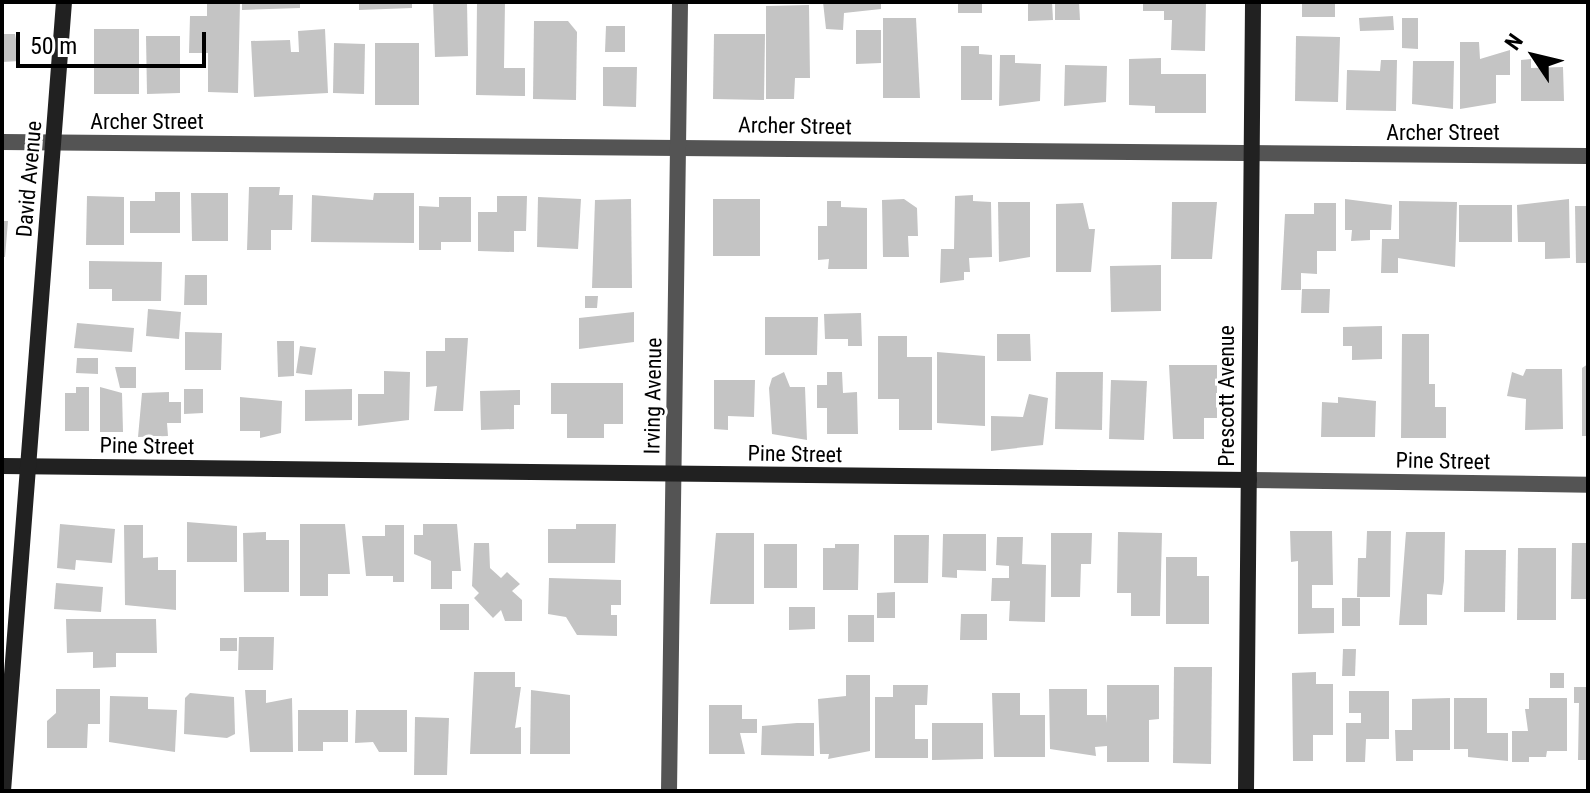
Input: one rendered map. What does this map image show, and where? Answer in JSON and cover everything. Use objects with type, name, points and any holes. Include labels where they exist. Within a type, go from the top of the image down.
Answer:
[{"type":"street","name":"David Avenue","points":[[3,791],[64,2]]},
{"type":"street","name":"Irving Avenue","points":[[669,791],[680,2]]},
{"type":"street","name":"Prescott Avenue","points":[[1246,791],[1253,2]]},
{"type":"street","name":"Archer Street","points":[[2,142],[1588,156]]},
{"type":"street","name":"Pine Street","points":[[2,466],[1588,485]]},
{"type":"building","points":[[207,2],[240,2],[238,93],[208,92],[208,53],[189,53],[190,16],[207,16]]},
{"type":"building","points":[[242,2],[300,2],[300,8],[242,10]]},
{"type":"building","points":[[359,2],[412,2],[412,8],[359,10]]},
{"type":"building","points":[[433,2],[467,2],[468,56],[435,57]]},
{"type":"building","points":[[477,2],[505,2],[504,68],[525,68],[525,96],[476,95]]},
{"type":"building","points":[[823,2],[881,2],[881,9],[844,13],[843,30],[826,29]]},
{"type":"building","points":[[958,2],[982,2],[982,13],[958,13]]},
{"type":"building","points":[[1028,2],[1052,2],[1053,20],[1028,21]]},
{"type":"building","points":[[1055,2],[1079,2],[1080,20],[1055,20]]},
{"type":"building","points":[[1143,2],[1206,2],[1205,51],[1171,50],[1172,20],[1164,20],[1164,11],[1143,11]]},
{"type":"building","points":[[1302,2],[1335,2],[1335,17],[1302,17]]},
{"type":"building","points":[[809,5],[810,78],[795,78],[794,99],[766,99],[766,6]]},
{"type":"building","points":[[1393,16],[1394,30],[1360,31],[1359,18]]},
{"type":"building","points":[[883,18],[916,18],[920,98],[883,98]]},
{"type":"building","points":[[1402,18],[1418,18],[1418,49],[1402,48]]},
{"type":"building","points":[[534,21],[568,21],[577,32],[576,100],[533,99]]},
{"type":"building","points":[[606,26],[625,26],[625,52],[605,52]]},
{"type":"building","points":[[94,29],[139,29],[139,94],[94,94]]},
{"type":"building","points":[[325,29],[328,93],[254,97],[251,41],[290,40],[291,52],[299,52],[298,31]]},
{"type":"building","points":[[856,30],[881,30],[881,63],[856,64]]},
{"type":"building","points":[[2,34],[15,34],[20,61],[2,62]]},
{"type":"building","points":[[714,34],[765,34],[764,100],[713,99]]},
{"type":"building","points":[[146,36],[180,36],[180,93],[147,94]]},
{"type":"building","points":[[1296,36],[1340,37],[1338,102],[1295,101]]},
{"type":"building","points":[[1460,42],[1479,42],[1480,59],[1510,50],[1510,75],[1496,75],[1496,103],[1460,109]]},
{"type":"building","points":[[334,43],[365,44],[364,94],[333,93]]},
{"type":"building","points":[[375,43],[419,43],[419,105],[375,105]]},
{"type":"building","points":[[961,46],[979,46],[979,54],[992,55],[992,100],[961,100]]},
{"type":"building","points":[[1000,55],[1015,55],[1015,63],[1041,64],[1040,101],[999,106]]},
{"type":"building","points":[[1161,58],[1161,74],[1206,74],[1206,113],[1155,113],[1155,106],[1129,105],[1129,59]]},
{"type":"building","points":[[1531,59],[1531,68],[1563,67],[1564,101],[1521,101],[1521,60]]},
{"type":"building","points":[[1381,60],[1397,60],[1396,111],[1346,110],[1347,70],[1380,71]]},
{"type":"building","points":[[1413,61],[1454,61],[1453,109],[1412,104]]},
{"type":"building","points":[[1065,65],[1107,66],[1106,102],[1064,106]]},
{"type":"building","points":[[603,67],[637,67],[636,107],[603,106]]},
{"type":"building","points":[[249,187],[280,187],[279,195],[293,195],[292,230],[271,230],[271,250],[247,250]]},
{"type":"building","points":[[155,192],[180,192],[180,233],[130,233],[130,201],[155,201]]},
{"type":"building","points":[[191,193],[228,193],[228,241],[192,241]]},
{"type":"building","points":[[374,193],[414,193],[414,243],[311,242],[312,195],[373,200]]},
{"type":"building","points":[[973,195],[973,201],[991,202],[992,257],[969,258],[970,272],[964,272],[964,280],[940,283],[941,249],[954,249],[955,196]]},
{"type":"building","points":[[87,196],[124,197],[124,245],[86,245]]},
{"type":"building","points":[[497,196],[527,196],[526,231],[514,231],[514,252],[478,251],[478,212],[497,212]]},
{"type":"building","points":[[439,197],[471,197],[471,242],[441,242],[441,250],[419,250],[419,206],[439,207]]},
{"type":"building","points":[[538,197],[581,199],[578,249],[537,247]]},
{"type":"building","points":[[631,199],[632,288],[592,288],[595,200]]},
{"type":"building","points":[[713,199],[760,199],[760,256],[713,256]]},
{"type":"building","points":[[904,199],[917,208],[918,236],[908,236],[909,257],[883,257],[882,200]]},
{"type":"building","points":[[1345,199],[1392,205],[1391,230],[1370,230],[1370,240],[1351,241],[1352,230],[1345,230]]},
{"type":"building","points":[[1569,199],[1570,258],[1545,259],[1545,242],[1518,242],[1517,205]]},
{"type":"building","points":[[827,201],[841,201],[841,207],[867,208],[867,269],[828,269],[829,259],[818,260],[818,226],[827,226]]},
{"type":"building","points":[[1399,201],[1457,202],[1455,267],[1398,258],[1398,273],[1381,273],[1382,239],[1399,239]]},
{"type":"building","points":[[998,202],[1030,202],[1030,257],[999,262]]},
{"type":"building","points":[[1172,202],[1217,202],[1212,259],[1171,259]]},
{"type":"building","points":[[1083,203],[1089,229],[1095,229],[1091,272],[1056,272],[1056,204]]},
{"type":"building","points":[[1314,203],[1336,203],[1336,251],[1317,251],[1317,274],[1301,273],[1301,290],[1281,290],[1285,214],[1314,214]]},
{"type":"building","points":[[1459,205],[1512,205],[1512,242],[1459,242]]},
{"type":"building","points":[[1575,206],[1588,206],[1588,263],[1576,263]]},
{"type":"building","points":[[2,221],[8,221],[5,257],[2,257]]},
{"type":"building","points":[[89,261],[162,262],[161,301],[112,301],[112,289],[89,289]]},
{"type":"building","points":[[1161,265],[1161,311],[1111,312],[1110,266]]},
{"type":"building","points":[[185,275],[207,275],[207,305],[184,305]]},
{"type":"building","points":[[1302,289],[1330,289],[1329,313],[1301,313]]},
{"type":"building","points":[[585,296],[598,296],[597,308],[585,308]]},
{"type":"building","points":[[148,309],[181,312],[179,339],[146,336]]},
{"type":"building","points":[[634,312],[634,342],[579,349],[579,318]]},
{"type":"building","points":[[861,313],[862,346],[848,346],[848,339],[825,339],[824,314]]},
{"type":"building","points":[[765,317],[818,317],[817,355],[765,355]]},
{"type":"building","points":[[77,323],[134,328],[132,352],[74,348]]},
{"type":"building","points":[[1382,326],[1382,359],[1352,360],[1352,346],[1343,346],[1343,327]]},
{"type":"building","points":[[185,332],[222,333],[221,370],[185,370]]},
{"type":"building","points":[[997,334],[1030,334],[1031,361],[997,361]]},
{"type":"building","points":[[1402,334],[1429,334],[1429,384],[1435,384],[1435,407],[1446,407],[1446,438],[1401,438]]},
{"type":"building","points":[[878,336],[907,336],[907,357],[932,357],[932,430],[899,430],[899,399],[878,399]]},
{"type":"building","points":[[445,338],[468,338],[463,411],[434,411],[437,386],[426,387],[426,351],[445,351]]},
{"type":"building","points":[[277,341],[294,341],[294,376],[278,377]]},
{"type":"building","points":[[300,346],[316,348],[312,375],[296,373]]},
{"type":"building","points":[[937,352],[985,356],[985,426],[937,423]]},
{"type":"building","points":[[77,358],[98,358],[98,374],[76,373]]},
{"type":"building","points":[[1588,364],[1588,436],[1582,436],[1582,368]]},
{"type":"building","points":[[1169,365],[1217,365],[1217,418],[1204,418],[1204,439],[1173,439]]},
{"type":"building","points":[[115,367],[136,367],[136,388],[120,388]]},
{"type":"building","points":[[1526,369],[1562,369],[1563,429],[1525,430],[1526,399],[1507,396],[1512,372],[1523,376]]},
{"type":"building","points":[[384,371],[410,372],[409,420],[358,426],[358,394],[384,394]]},
{"type":"building","points":[[784,372],[790,387],[805,387],[807,440],[772,434],[769,388],[772,378]]},
{"type":"building","points":[[827,372],[842,372],[843,393],[857,392],[858,434],[827,434],[827,408],[817,408],[817,385],[827,385]]},
{"type":"building","points":[[1056,372],[1103,372],[1102,430],[1055,429]]},
{"type":"building","points":[[714,380],[755,380],[754,417],[728,416],[728,430],[714,429]]},
{"type":"building","points":[[1111,380],[1147,381],[1144,440],[1109,439]]},
{"type":"building","points":[[551,383],[623,383],[623,424],[604,424],[604,438],[567,438],[567,414],[551,414]]},
{"type":"building","points":[[76,387],[89,387],[89,431],[65,431],[65,393],[76,393]]},
{"type":"building","points":[[100,387],[122,393],[123,432],[100,432]]},
{"type":"building","points":[[184,389],[203,389],[203,413],[184,414]]},
{"type":"building","points":[[352,389],[352,420],[305,421],[305,390]]},
{"type":"building","points":[[520,390],[520,405],[514,405],[514,429],[481,430],[480,391]]},
{"type":"building","points":[[169,392],[169,402],[181,402],[181,423],[167,423],[168,436],[138,437],[142,393]]},
{"type":"building","points":[[1029,394],[1048,398],[1043,445],[991,451],[991,416],[1023,417]]},
{"type":"building","points":[[240,397],[282,401],[281,433],[260,438],[260,431],[240,431]]},
{"type":"building","points":[[1338,397],[1376,401],[1375,437],[1321,437],[1322,402],[1338,403]]},
{"type":"building","points":[[187,522],[237,526],[237,562],[187,562]]},
{"type":"building","points":[[60,524],[115,529],[112,563],[76,560],[75,570],[57,568]]},
{"type":"building","points":[[300,524],[345,524],[350,574],[328,574],[328,596],[300,596]]},
{"type":"building","points":[[423,524],[457,524],[461,571],[452,571],[452,589],[431,589],[431,561],[414,554],[414,535],[423,535]]},
{"type":"building","points":[[576,524],[616,524],[615,563],[548,563],[548,529],[576,529]]},
{"type":"building","points":[[124,525],[143,525],[143,558],[158,557],[158,570],[176,570],[176,610],[125,605]]},
{"type":"building","points":[[385,525],[404,525],[404,582],[393,582],[393,576],[366,576],[362,536],[385,536]]},
{"type":"building","points":[[1290,531],[1332,531],[1333,585],[1312,585],[1312,608],[1334,608],[1334,633],[1298,634],[1298,561],[1291,562]]},
{"type":"building","points":[[1367,531],[1391,531],[1390,597],[1357,597],[1358,558],[1366,558]]},
{"type":"building","points":[[266,532],[266,540],[289,540],[289,592],[244,592],[243,533]]},
{"type":"building","points":[[1118,532],[1162,533],[1160,616],[1131,616],[1131,593],[1117,593]]},
{"type":"building","points":[[1406,532],[1445,532],[1442,595],[1427,594],[1427,625],[1399,625]]},
{"type":"building","points":[[716,533],[754,533],[754,604],[710,604]]},
{"type":"building","points":[[1051,533],[1092,533],[1091,564],[1081,564],[1080,597],[1051,597]]},
{"type":"building","points":[[943,534],[986,534],[986,571],[957,570],[957,578],[942,577]]},
{"type":"building","points":[[894,535],[929,535],[928,583],[894,583]]},
{"type":"building","points":[[997,537],[1023,537],[1022,564],[1046,565],[1045,622],[1009,621],[1010,601],[991,601],[992,578],[1009,578],[1009,566],[996,565]]},
{"type":"building","points":[[474,543],[489,543],[490,568],[501,578],[507,572],[520,584],[512,591],[522,600],[522,621],[505,621],[501,610],[493,618],[474,598],[479,593],[472,586]]},
{"type":"building","points":[[1572,543],[1588,543],[1588,599],[1571,599]]},
{"type":"building","points":[[764,544],[797,544],[797,588],[764,588]]},
{"type":"building","points":[[835,544],[859,544],[858,590],[823,590],[823,548],[835,548]]},
{"type":"building","points":[[1518,548],[1556,548],[1556,620],[1517,620]]},
{"type":"building","points":[[1465,550],[1506,550],[1505,612],[1464,612]]},
{"type":"building","points":[[1166,557],[1197,557],[1197,576],[1209,576],[1209,624],[1166,624]]},
{"type":"building","points":[[549,578],[621,580],[621,605],[611,605],[611,615],[617,615],[617,636],[577,635],[566,617],[548,614]]},
{"type":"building","points":[[56,583],[103,587],[101,612],[54,609]]},
{"type":"building","points":[[895,592],[895,618],[877,618],[877,593]]},
{"type":"building","points":[[1342,598],[1360,598],[1360,626],[1342,626]]},
{"type":"building","points":[[440,604],[469,604],[469,630],[440,630]]},
{"type":"building","points":[[789,607],[815,607],[815,629],[789,630]]},
{"type":"building","points":[[961,614],[987,614],[987,640],[960,640]]},
{"type":"building","points":[[848,615],[874,615],[874,642],[848,642]]},
{"type":"building","points":[[66,619],[156,619],[157,653],[116,653],[116,667],[93,668],[93,652],[67,653]]},
{"type":"building","points":[[239,637],[274,637],[273,670],[238,670]]},
{"type":"building","points":[[220,638],[237,638],[237,651],[220,651]]},
{"type":"building","points":[[1343,649],[1356,649],[1355,676],[1342,676]]},
{"type":"building","points":[[1174,667],[1212,667],[1211,764],[1173,763]]},
{"type":"building","points":[[474,672],[515,672],[515,687],[521,687],[515,728],[521,727],[521,754],[470,754]]},
{"type":"building","points":[[1316,672],[1316,684],[1333,684],[1333,735],[1313,735],[1313,761],[1293,761],[1292,673]]},
{"type":"building","points":[[1550,673],[1564,673],[1564,688],[1550,688]]},
{"type":"building","points":[[846,675],[870,675],[870,751],[828,759],[829,754],[820,754],[818,699],[846,696]]},
{"type":"building","points":[[893,685],[928,685],[927,705],[915,705],[915,739],[928,739],[928,758],[875,758],[875,697],[893,697]]},
{"type":"building","points":[[1107,685],[1159,685],[1159,719],[1149,720],[1149,762],[1107,762],[1107,746],[1095,747],[1096,756],[1050,749],[1049,689],[1087,689],[1087,715],[1106,715],[1107,723]]},
{"type":"building","points":[[1574,687],[1586,687],[1588,760],[1578,760],[1579,703],[1574,703]]},
{"type":"building","points":[[56,689],[100,689],[100,724],[88,724],[87,748],[47,748],[47,721],[56,713]]},
{"type":"building","points":[[245,690],[266,690],[266,703],[292,698],[293,752],[250,752]]},
{"type":"building","points":[[531,690],[570,695],[570,754],[530,754]]},
{"type":"building","points":[[1349,691],[1389,691],[1389,739],[1366,739],[1365,762],[1346,762],[1346,723],[1361,723],[1361,713],[1349,713]]},
{"type":"building","points":[[190,693],[234,697],[235,734],[227,738],[184,734],[185,698]]},
{"type":"building","points":[[992,693],[1020,693],[1020,715],[1045,715],[1045,757],[994,757]]},
{"type":"building","points":[[110,696],[148,697],[148,709],[177,710],[175,752],[109,742]]},
{"type":"building","points":[[1450,698],[1450,750],[1413,750],[1413,761],[1396,761],[1395,730],[1412,730],[1412,699]]},
{"type":"building","points":[[1454,698],[1487,698],[1487,733],[1508,733],[1508,761],[1468,757],[1468,749],[1454,749]]},
{"type":"building","points":[[1529,698],[1567,698],[1567,751],[1547,751],[1546,757],[1529,757],[1529,762],[1512,762],[1512,731],[1528,731],[1525,709],[1529,709]]},
{"type":"building","points":[[709,705],[742,705],[742,719],[757,719],[757,733],[740,733],[745,754],[709,754]]},
{"type":"building","points":[[298,710],[348,710],[348,742],[323,742],[323,751],[298,751]]},
{"type":"building","points":[[356,710],[407,710],[407,752],[379,752],[373,742],[355,743]]},
{"type":"building","points":[[415,717],[449,718],[447,775],[414,775]]},
{"type":"building","points":[[814,723],[814,756],[761,755],[762,726]]},
{"type":"building","points":[[932,723],[983,723],[983,759],[932,760]]}]
